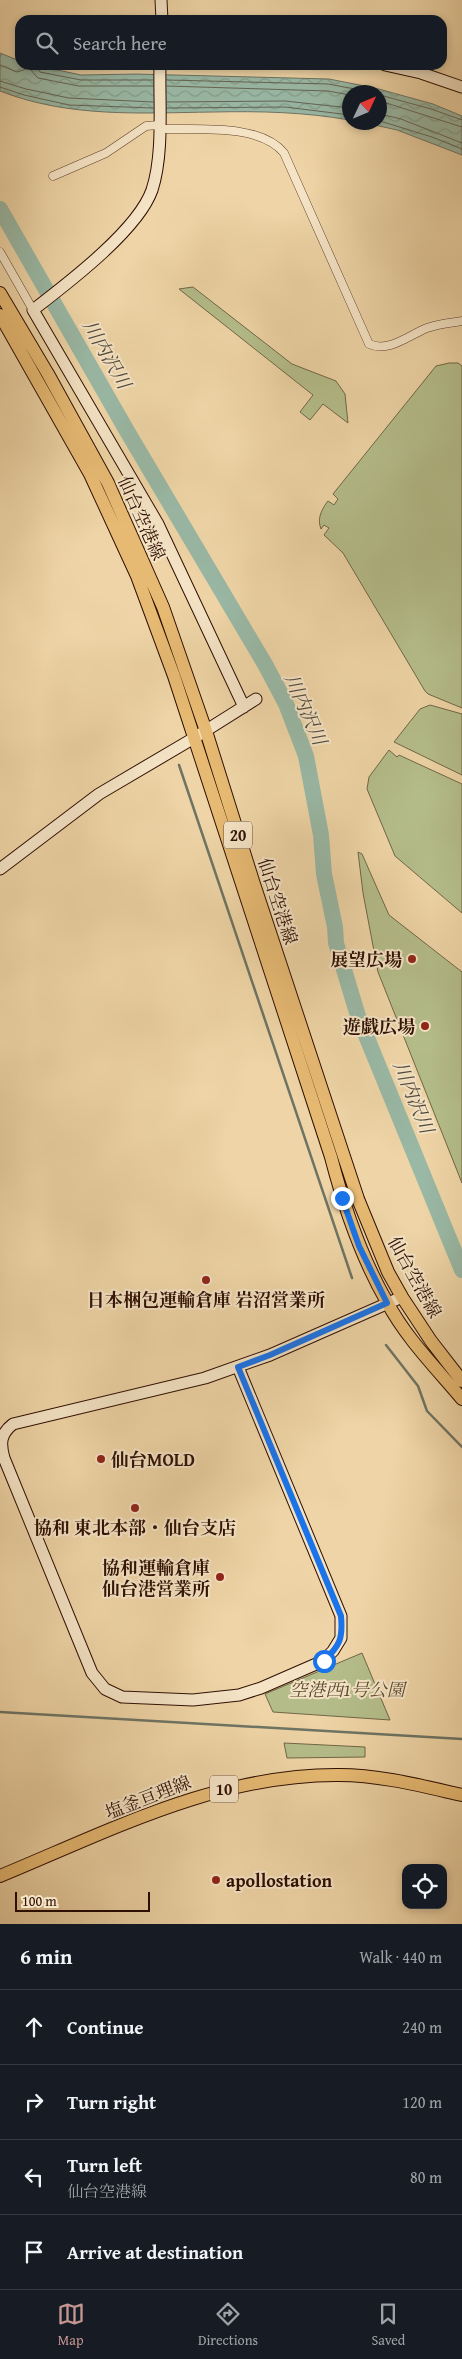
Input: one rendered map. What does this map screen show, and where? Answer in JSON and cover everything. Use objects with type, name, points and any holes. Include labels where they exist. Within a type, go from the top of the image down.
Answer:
[{"type":"main road","name":"仙台空港線","points":[[0,293],[48,374],[108,483],[163,608],[206,731],[256,890],[358,1199],[388,1272],[402,1297],[431,1341],[462,1380]]},
{"type":"main road","name":"仙台空港線","points":[[0,315],[90,474],[129,559],[174,676],[359,1246],[387,1303],[411,1338],[462,1399]]},
{"type":"main road","name":"塩釜亘理線","points":[[0,1876],[153,1812],[207,1794],[265,1780],[290,1776],[340,1775],[375,1777],[462,1795]]},
{"type":"street","points":[[162,0],[162,15]]},
{"type":"street","points":[[36,308],[126,230],[144,208],[152,190],[156,172],[160,70]]},
{"type":"street","points":[[408,70],[462,87]]},
{"type":"street","points":[[53,176],[106,153],[146,126],[159,125],[251,132],[269,139],[278,145],[284,153],[369,344],[377,348],[388,346],[428,328],[462,321]]},
{"type":"street","points":[[0,252],[36,308],[158,524],[244,707]]},
{"type":"street","points":[[0,870],[99,794],[256,699]]},
{"type":"street","points":[[238,1367],[341,1616],[341,1638],[324,1661],[261,1688],[239,1695],[193,1700],[132,1698],[114,1695],[105,1689],[92,1673],[4,1458],[0,1444],[3,1434],[12,1424],[205,1378],[238,1367],[270,1355],[402,1297]]},
{"type":"green space","points":[[193,287],[292,364],[336,381],[345,394],[348,423],[323,404],[310,420],[300,412],[313,395],[179,289]]},
{"type":"green space","points":[[458,363],[462,366],[462,708],[425,691],[343,553],[324,535],[329,528],[324,525],[321,529],[319,522],[321,512],[327,502],[334,505],[338,499],[333,494],[436,366]]},
{"type":"green space","points":[[430,705],[462,714],[462,775],[394,742],[420,709]]},
{"type":"green space","points":[[389,750],[397,757],[399,755],[462,784],[462,913],[395,856],[367,789],[369,777]]},
{"type":"green space","points":[[358,852],[362,854],[389,915],[462,972],[462,1183],[378,972],[363,893]]},
{"type":"green space","name":"空港西1号公園","points":[[362,1653],[390,1720],[273,1712],[265,1694]]},
{"type":"green space","points":[[284,1743],[365,1747],[365,1757],[287,1758]]},
{"type":"water","points":[[0,53],[15,59],[15,70],[58,70],[81,75],[136,74],[329,79],[360,85],[342,85],[342,119],[282,113],[105,112],[52,106],[0,91]]},
{"type":"water","points":[[387,91],[433,104],[462,116],[462,155],[387,128]]},
{"type":"waterway","name":"川内沢川","points":[[0,209],[127,431],[266,666],[286,704],[306,756],[321,835],[324,874],[335,927],[336,943],[358,1016],[462,1270]]},
{"type":"waterway","points":[[179,765],[352,1278]]},
{"type":"waterway","points":[[386,1345],[418,1386],[427,1411],[462,1447]]},
{"type":"waterway","points":[[0,1712],[462,1739]]},
{"type":"place","name":"展望広場","points":[[412,959]]},
{"type":"place","name":"遊戯広場","points":[[425,1026]]},
{"type":"place","name":"日本梱包運輸倉庫 岩沼営業所","points":[[206,1280]]},
{"type":"place","name":"仙台MOLD","points":[[101,1459]]},
{"type":"place","name":"協和 東北本部・仙台支店","points":[[135,1508]]},
{"type":"place","name":"協和運輸倉庫 仙台港営業所","points":[[220,1577]]},
{"type":"place","name":"apollostation","points":[[216,1880]]},
{"type":"route","points":[[324,1661],[338,1645],[341,1638],[341,1616],[238,1367],[270,1355],[387,1303],[359,1246],[342,1198]]}]
